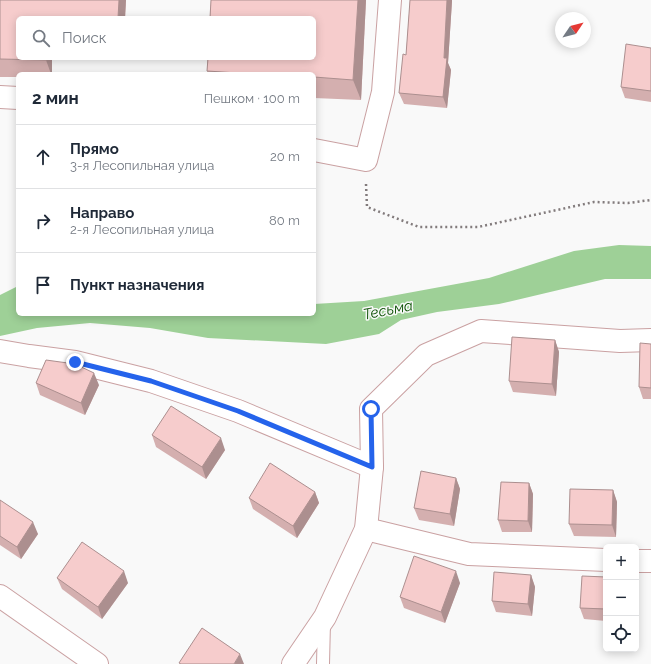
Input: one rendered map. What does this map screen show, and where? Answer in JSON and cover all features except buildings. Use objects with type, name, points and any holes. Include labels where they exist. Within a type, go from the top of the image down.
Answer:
[{"type":"street","points":[[316,150],[366,160],[383,92],[390,0]]},
{"type":"street","points":[[0,97],[16,98]]},
{"type":"street","points":[[293,664],[325,617],[366,530],[372,467],[371,409],[426,355],[481,331],[620,341],[651,340]]},
{"type":"street","points":[[0,351],[75,362],[151,381],[238,411],[372,467]]},
{"type":"street","points":[[366,530],[469,554],[603,560]]},
{"type":"street","points":[[639,561],[651,561]]},
{"type":"street","points":[[0,596],[97,664]]},
{"type":"lane","points":[[323,664],[325,617]]},
{"type":"path","points":[[366,160],[366,206],[419,227],[478,227],[594,202],[628,203],[651,200]]},
{"type":"water","name":"Тесьма","points":[[619,245],[651,246],[651,279],[605,279],[499,304],[437,312],[401,320],[379,334],[326,344],[208,338],[150,328],[90,323],[37,328],[0,336],[0,295],[16,287],[16,316],[316,316],[316,304],[364,301],[489,278],[574,251]]},
{"type":"route","points":[[75,362],[151,381],[238,411],[372,467],[371,409]]}]
